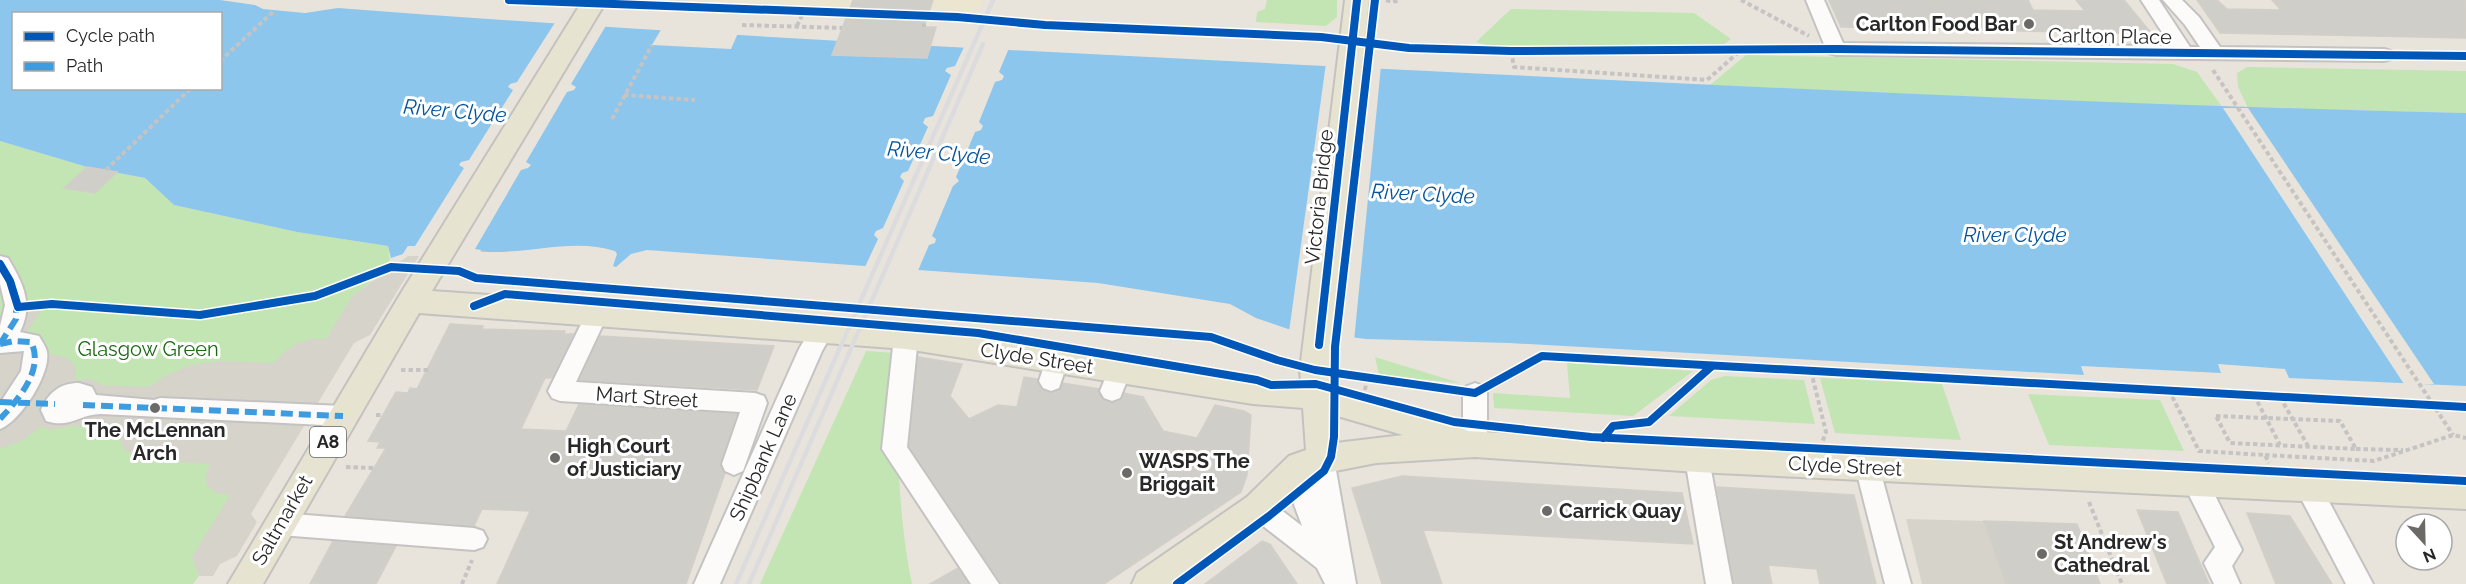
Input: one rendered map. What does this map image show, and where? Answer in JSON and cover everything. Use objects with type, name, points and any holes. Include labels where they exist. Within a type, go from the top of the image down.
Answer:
[{"type":"main road","name":"Victoria Bridge","points":[[1311,462],[1328,396],[1316,370],[1357,0]]},
{"type":"main road","name":"A8","points":[[411,301],[591,8]]},
{"type":"main road","name":"Clyde Street","points":[[411,301],[906,337],[1054,371],[1115,381],[1328,396],[1475,444]]},
{"type":"main road","name":"Saltmarket","points":[[245,584],[411,301]]},
{"type":"main road","name":"Clyde Street","points":[[1311,462],[1376,450],[1475,444],[1697,459],[2466,495]]},
{"type":"main road","points":[[1149,584],[1258,507],[1311,462]]},
{"type":"street","name":"Carlton Place","points":[[1815,0],[1836,49],[2384,55]]},
{"type":"street","points":[[2150,0],[2200,53]]},
{"type":"street","points":[[2172,0],[2192,21],[2200,53]]},
{"type":"street","points":[[0,264],[9,281],[18,311],[12,328],[0,344]]},
{"type":"street","name":"Mart Street","points":[[597,314],[560,391],[755,404],[734,464]]},
{"type":"street","name":"Shipbank Lane","points":[[707,584],[811,349],[822,330]]},
{"type":"street","points":[[906,337],[894,449],[986,584]]},
{"type":"street","points":[[0,344],[26,341],[31,342],[36,350],[36,361],[29,379],[5,408]]},
{"type":"street","points":[[1475,393],[1475,444]]},
{"type":"street","points":[[5,408],[54,404],[53,412],[62,416],[83,405],[343,416]]},
{"type":"street","points":[[1697,459],[1719,584]]},
{"type":"street","points":[[1311,462],[1302,488],[1326,560],[1341,584]]},
{"type":"street","points":[[1311,462],[1341,584]]},
{"type":"street","points":[[1867,466],[1899,584]]},
{"type":"street","points":[[2195,481],[2229,550],[2217,563],[2227,584]]},
{"type":"street","points":[[2308,487],[2360,584]]},
{"type":"street","points":[[1258,507],[1326,560]]},
{"type":"street","points":[[280,524],[469,549]]},
{"type":"path","points":[[1386,0],[1393,2],[1400,0]]},
{"type":"path","points":[[1741,0],[1780,21]]},
{"type":"path","points":[[222,59],[274,10]]},
{"type":"path","points":[[792,11],[815,12]]},
{"type":"path","points":[[797,26],[804,11]]},
{"type":"path","points":[[913,16],[935,16]]},
{"type":"path","points":[[924,16],[924,27]]},
{"type":"path","points":[[742,25],[842,28]]},
{"type":"path","points":[[612,119],[652,45]]},
{"type":"path","points":[[1500,51],[1522,51]]},
{"type":"path","points":[[1511,51],[1514,67],[1707,80],[1740,51]]},
{"type":"path","points":[[1729,51],[1751,51]]},
{"type":"path","points":[[2200,53],[2453,435]]},
{"type":"path","points":[[106,170],[190,90]]},
{"type":"path","points":[[624,95],[695,100]]},
{"type":"path","points":[[401,370],[428,370]]},
{"type":"path","points":[[1801,371],[1823,372]]},
{"type":"path","points":[[1811,371],[1826,432],[1822,441],[1825,450],[1815,450]]},
{"type":"path","points":[[1356,377],[1372,380]]},
{"type":"path","points":[[2157,390],[2179,391]]},
{"type":"path","points":[[2169,390],[2192,436]]},
{"type":"path","points":[[2243,394],[2291,397]]},
{"type":"path","points":[[1328,396],[1374,400]]},
{"type":"path","points":[[2267,396],[2266,418],[2280,445]]},
{"type":"path","points":[[2267,396],[2292,419],[2308,446]]},
{"type":"path","points":[[2419,404],[2443,406]]},
{"type":"path","points":[[376,415],[383,415]]},
{"type":"path","points":[[2356,449],[2340,421],[2216,416],[2230,443],[2356,449],[2406,450]]},
{"type":"path","points":[[2265,455],[2374,461],[2453,435],[2466,438]]},
{"type":"path","points":[[346,467],[375,468]]},
{"type":"path","points":[[2263,471],[2274,472]]},
{"type":"path","points":[[2078,476],[2122,584]]},
{"type":"path","points":[[462,584],[473,558],[469,549]]},
{"type":"shaded area","points":[[685,0],[983,0],[979,11]]},
{"type":"shaded area","points":[[408,256],[419,256],[370,335],[354,343],[251,514],[257,522],[237,556],[220,564],[213,576],[199,576],[192,557],[230,495],[216,493],[207,486],[206,475],[210,464],[138,459],[123,448],[119,428],[72,426],[50,430],[41,427],[21,441],[0,449],[0,315],[48,308],[41,311],[26,333],[34,337],[42,354],[58,355],[69,359],[76,368],[76,380],[90,379],[103,385],[148,387],[165,376],[188,366],[218,361],[274,363],[296,344],[312,339],[326,339],[352,296]]},
{"type":"shaded area","points":[[1906,519],[1984,521],[2006,584],[1922,584]]},
{"type":"green space","points":[[1267,0],[1337,0],[1337,17],[1326,26],[1256,22],[1257,12],[1265,9]]},
{"type":"green space","points":[[1511,9],[1694,13],[1731,39],[1720,47],[1493,47],[1476,42]]},
{"type":"green space","points":[[1746,55],[2173,64],[2197,72],[2223,108],[1710,85]]},
{"type":"green space","points":[[2247,67],[2466,71],[2466,113],[2248,108],[2238,87],[2237,73]]},
{"type":"green space","name":"Glasgow Green","points":[[0,141],[87,167],[145,178],[174,205],[297,232],[388,246],[390,260],[373,280],[352,297],[193,557],[199,576],[193,584],[0,584]]},
{"type":"green space","points":[[866,351],[896,353],[900,498],[912,584],[760,584]]},
{"type":"green space","points":[[1375,357],[1460,383],[1379,375]]},
{"type":"green space","points":[[1567,363],[1693,371],[1633,416],[1494,408],[1493,393],[1570,398]]},
{"type":"green space","points":[[1725,376],[1804,380],[1815,424],[1669,416],[1711,380]]},
{"type":"green space","points":[[1820,378],[1942,384],[1961,440],[1835,433]]},
{"type":"green space","points":[[2028,394],[2160,400],[2184,451],[2049,445]]},
{"type":"water","name":"River Clyde","points":[[0,0],[220,0],[255,5],[263,9],[305,13],[338,8],[747,35],[1156,58],[1947,95],[2466,113],[2466,386],[2289,378],[2285,369],[2218,364],[2221,373],[2081,366],[2084,375],[1509,343],[1366,339],[1288,329],[1256,318],[1230,304],[1098,283],[647,250],[631,254],[616,267],[613,266],[617,254],[615,251],[584,246],[491,252],[408,246],[403,254],[391,258],[388,246],[297,232],[174,205],[145,178],[87,167],[0,141]]},
{"type":"pier","points":[[556,21],[607,24],[571,84],[576,87],[567,92],[526,162],[531,165],[521,170],[475,249],[481,250],[480,253],[409,249],[406,255],[403,254],[408,246],[415,246],[464,168],[459,165],[469,160],[513,90],[508,87],[517,82]]},
{"type":"pier","points":[[662,28],[738,33],[731,49],[652,45]]},
{"type":"pier","points":[[965,45],[1009,48],[999,72],[1004,76],[1002,80],[995,82],[979,122],[983,126],[981,130],[975,132],[956,177],[959,181],[953,186],[932,236],[936,239],[935,243],[929,245],[917,273],[864,269],[878,239],[874,235],[876,231],[883,228],[904,181],[900,177],[902,173],[908,171],[928,127],[923,123],[925,118],[933,116],[951,75],[945,71],[955,66]]},
{"type":"pier","points":[[1326,63],[1381,66],[1354,341],[1289,332]]},
{"type":"pier","points":[[2223,108],[2248,108],[2434,384],[2404,384]]},
{"type":"building","points":[[853,0],[933,0],[924,27],[936,27],[927,58],[832,55]]},
{"type":"building","points":[[1829,0],[2028,0],[2033,10],[2085,11],[2076,0],[2124,0],[2152,34],[1841,27]]},
{"type":"building","points":[[2197,0],[2217,0],[2227,9],[2281,10],[2272,0],[2466,0],[2466,38],[2220,33]]},
{"type":"building","points":[[87,167],[117,172],[95,193],[64,188]]},
{"type":"building","name":"High Court of Justiciary","points":[[450,324],[483,326],[482,329],[565,331],[564,334],[573,334],[552,378],[545,378],[521,429],[566,431],[579,404],[737,414],[720,463],[725,473],[686,584],[497,584],[530,511],[482,509],[474,526],[345,516],[386,448],[377,448],[380,442],[368,441],[396,392],[408,393],[410,388],[417,389]]},
{"type":"building","points":[[600,336],[774,346],[757,390],[579,380]]},
{"type":"building","points":[[918,357],[962,364],[950,396],[969,419],[998,405],[1017,407],[1024,377],[1037,379],[1041,389],[1050,393],[1060,390],[1063,383],[1099,389],[1102,399],[1111,403],[1121,400],[1124,393],[1143,397],[1163,431],[1197,438],[1215,405],[1244,411],[1251,415],[1247,475],[1241,492],[1104,584],[1001,584],[909,446]]},
{"type":"building","name":"Carrick Quay","points":[[1402,476],[1682,493],[1693,544],[1423,530],[1442,584],[1382,584],[1352,488]]},
{"type":"building","points":[[1717,487],[1854,495],[1876,584],[1820,584],[1817,569],[1768,565],[1772,584],[1734,584]]},
{"type":"building","points":[[2137,510],[2178,512],[2209,584],[2167,584]]},
{"type":"building","points":[[2247,513],[2290,516],[2332,584],[2276,584]]},
{"type":"building","name":"St Andrew's Cathedral","points":[[1984,521],[2077,524],[2100,584],[2006,584]]},
{"type":"building","points":[[333,541],[396,546],[376,584],[310,584]]},
{"type":"building","points":[[1262,541],[1270,544],[1297,584],[1205,584]]},
{"type":"building","points":[[958,568],[968,584],[930,584]]},
{"type":"railway","points":[[736,584],[993,0]]},
{"type":"railway","points":[[749,584],[983,44]]},
{"type":"marked path","points":[[0,344],[16,319],[16,302]]},
{"type":"marked path","points":[[0,344],[14,341],[31,342],[36,360],[28,383],[0,419]]},
{"type":"marked path","points":[[0,402],[55,404]]},
{"type":"marked path","points":[[83,405],[343,416]]},
{"type":"cycle path","points":[[509,0],[957,17],[1045,25],[1321,37],[1409,48],[1511,51],[1836,49],[2466,56]]},
{"type":"cycle path","points":[[1319,345],[1357,0]]},
{"type":"cycle path","points":[[1177,584],[1269,516],[1324,471],[1331,457],[1334,437],[1335,347],[1375,0]]},
{"type":"cycle path","points":[[0,264],[10,281],[18,307],[52,304],[200,315],[315,296],[391,267],[459,271],[476,278],[1211,337],[1277,360],[1315,370],[1475,393],[1542,356],[2466,407]]},
{"type":"cycle path","points":[[474,306],[505,294],[978,333],[1257,380],[1271,385],[1316,384],[1454,422],[1591,437],[2466,481]]},
{"type":"cycle path","points":[[1603,438],[1613,426],[1649,422],[1712,366]]},
{"type":"place","name":"Carlton Food Bar","points":[[2029,24]]},
{"type":"place","name":"The McLennan Arch","points":[[155,408]]},
{"type":"place","name":"High Court of Justiciary","points":[[555,458]]},
{"type":"place","name":"WASPS The Briggait","points":[[1127,473]]},
{"type":"place","name":"Carrick Quay","points":[[1547,511]]},
{"type":"place","name":"St Andrew's Cathedral","points":[[2042,554]]}]
